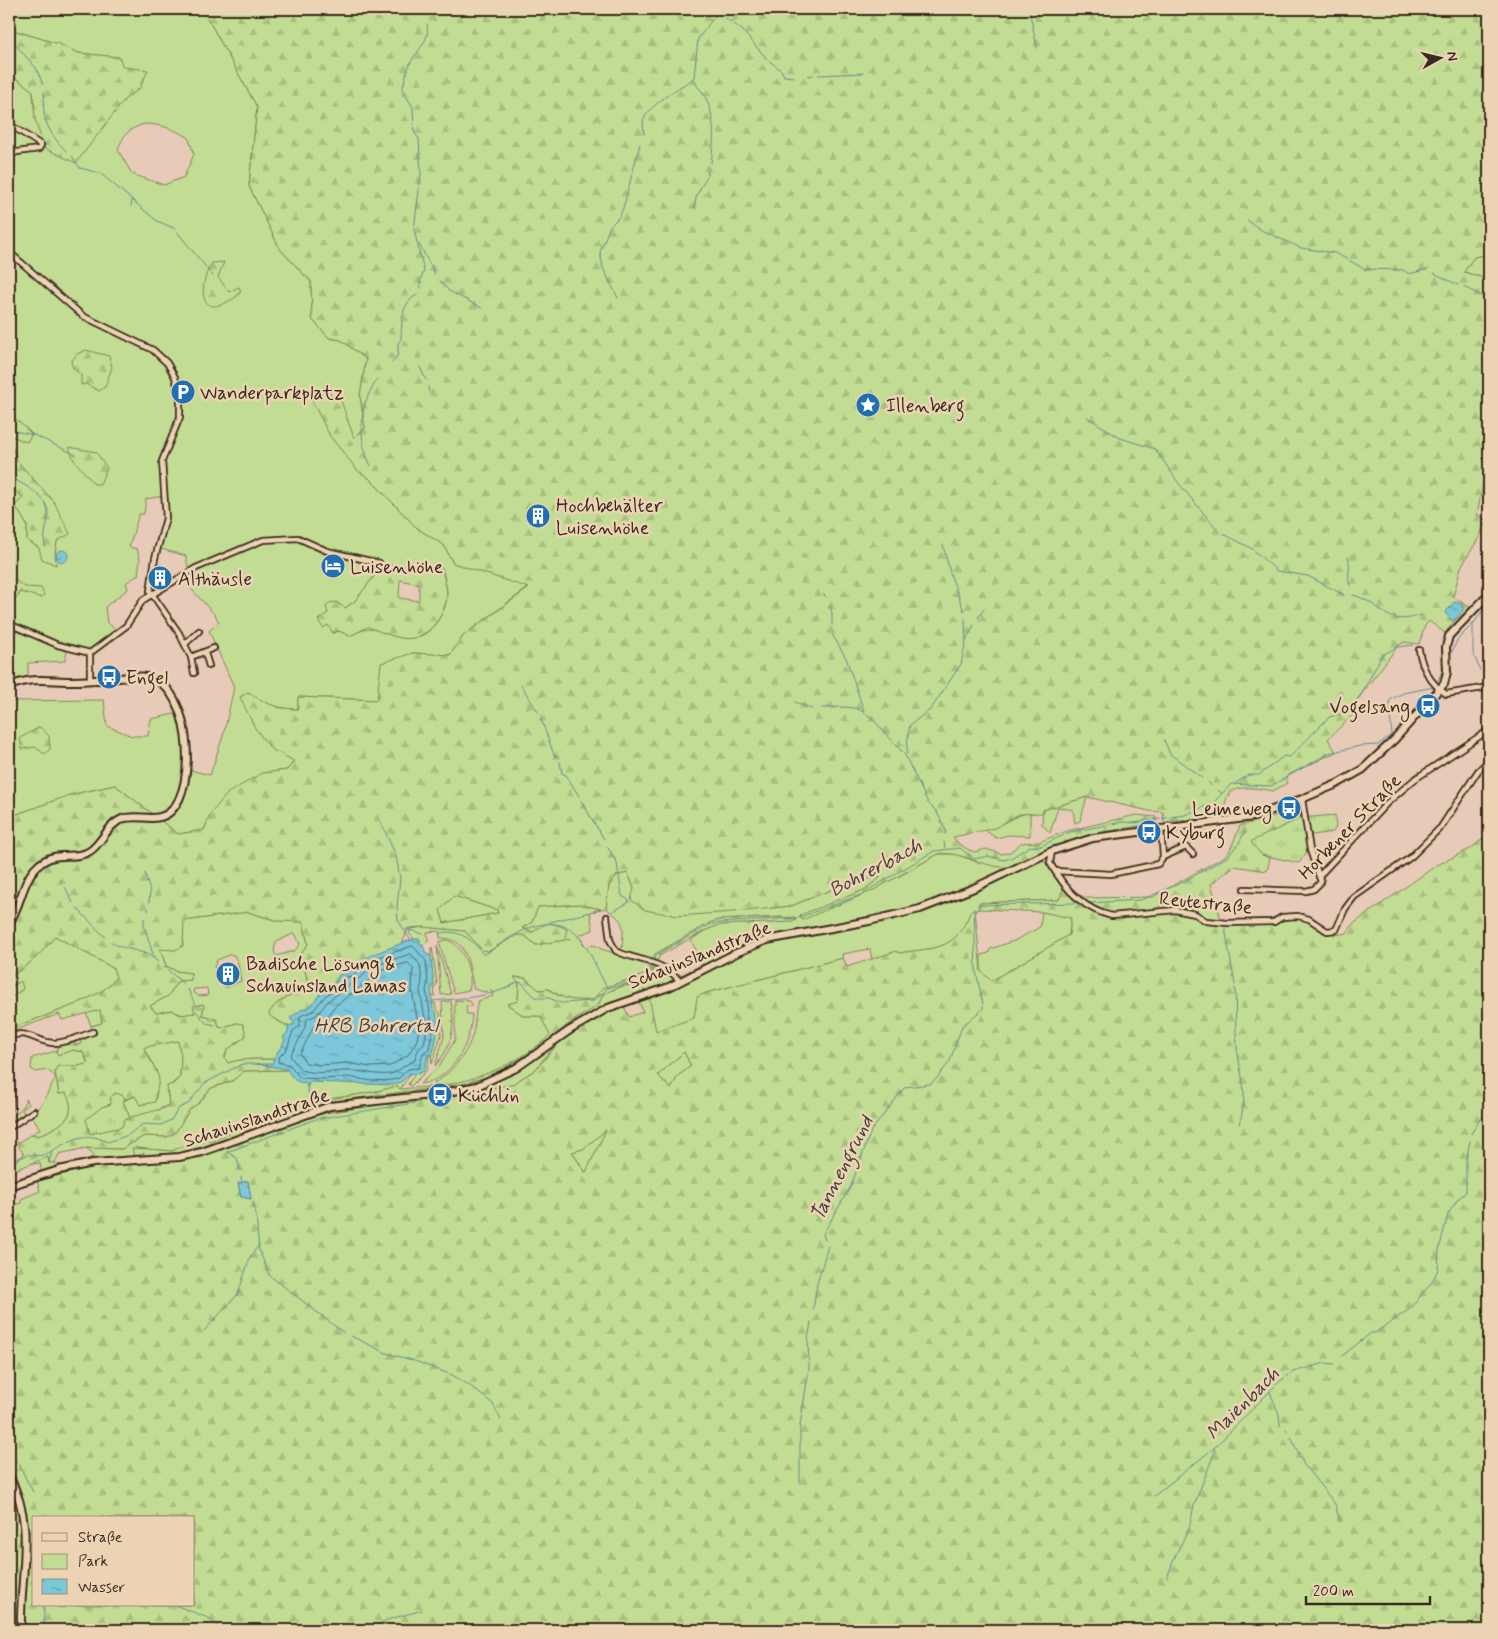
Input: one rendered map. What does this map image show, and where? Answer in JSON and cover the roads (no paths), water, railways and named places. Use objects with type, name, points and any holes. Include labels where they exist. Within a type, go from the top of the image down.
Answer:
[{"type":"main road","name":"Schauinslandstraße","points":[[9,1186],[59,1170],[93,1164],[179,1157],[202,1152],[330,1106],[440,1094],[477,1086],[516,1068],[588,1018],[608,1008],[680,982],[736,953],[767,940],[885,918],[934,904],[974,888],[1052,851],[1093,838],[1161,827],[1253,817],[1302,799],[1338,784],[1362,770],[1387,749],[1438,688],[1447,672],[1446,647],[1449,636],[1489,594]]},
{"type":"main road","points":[[9,687],[30,680],[90,680],[145,677],[161,683],[179,712],[185,732],[187,760],[181,794],[177,803],[166,815],[160,818],[128,818],[120,820],[109,828],[91,851],[74,856],[52,857],[31,871],[9,923]]},
{"type":"main road","points":[[9,1477],[17,1490],[23,1511],[26,1537],[21,1630]]},
{"type":"street","points":[[9,124],[41,145],[38,149],[17,152],[9,156]]},
{"type":"street","points":[[9,252],[83,316],[153,350],[167,363],[175,377],[180,397],[180,417],[162,461],[166,518],[150,585],[152,595],[185,644],[191,657],[194,673]]},
{"type":"street","points":[[9,624],[58,645],[90,653],[119,632],[143,600],[196,568],[251,544],[276,538],[298,538],[327,551],[379,563]]},
{"type":"street","points":[[185,644],[199,631]]},
{"type":"street","points":[[191,657],[214,648]]},
{"type":"street","points":[[1419,650],[1421,663],[1431,682],[1450,695],[1489,688]]},
{"type":"street","points":[[90,653],[90,680]]},
{"type":"street","points":[[204,653],[210,666]]},
{"type":"street","name":"Horbener Straße","points":[[1244,889],[1306,891],[1314,889],[1321,882],[1319,876],[1387,803],[1415,779],[1489,730]]},
{"type":"street","name":"Reutestraße","points":[[1054,872],[1087,907],[1112,916],[1175,910],[1195,914],[1206,921],[1228,923],[1274,922],[1282,917],[1298,916],[1328,931],[1332,931],[1337,928],[1345,909],[1354,897],[1411,857],[1440,827],[1478,771],[1489,760]]},
{"type":"street","points":[[1302,799],[1310,850],[1319,876]]},
{"type":"street","points":[[1161,827],[1164,857]]},
{"type":"street","points":[[1052,851],[1050,863],[1054,872],[1110,874],[1128,872],[1158,864],[1164,857],[1186,847],[1193,854]]},
{"type":"street","points":[[607,917],[613,948],[622,954],[656,964],[676,975],[680,982]]},
{"type":"street","points":[[9,1037],[18,1033],[28,1034],[53,1043],[93,1032]]},
{"type":"street","points":[[9,1108],[12,1070]]},
{"type":"street","points":[[9,1128],[34,1111]]},
{"type":"water","points":[[62,550],[68,556],[62,562],[56,556]]},
{"type":"water","points":[[1454,602],[1462,604],[1463,611],[1453,621],[1445,613]]},
{"type":"water","name":"HRB Bohrertal","points":[[413,939],[420,939],[420,945],[423,946],[426,954],[431,956],[434,985],[431,989],[433,1009],[436,1012],[437,1018],[435,1044],[432,1055],[428,1055],[424,1071],[417,1074],[410,1073],[401,1082],[393,1085],[312,1082],[308,1084],[308,1087],[306,1083],[294,1079],[287,1069],[256,1064],[272,1064],[274,1057],[285,1040],[283,1037],[288,1032],[288,1026],[295,1024],[290,1018],[301,1010],[310,1007],[322,991],[336,982],[339,975],[351,971],[371,955]]},
{"type":"water","points":[[248,1181],[251,1199],[241,1197],[238,1183]]},
{"type":"waterway","points":[[644,134],[643,122],[650,110],[665,97],[694,78],[698,39],[720,9]]},
{"type":"waterway","points":[[1029,9],[1037,48]]},
{"type":"waterway","points":[[724,17],[741,29],[767,59],[782,71],[784,76],[794,77]]},
{"type":"waterway","points":[[421,288],[420,281],[424,271],[414,230],[421,174],[419,139],[414,132],[413,107],[402,90],[410,63],[426,39],[427,24]]},
{"type":"waterway","points":[[9,37],[36,68],[43,84]]},
{"type":"waterway","points":[[818,75],[863,73]]},
{"type":"waterway","points":[[808,76],[813,75]]},
{"type":"waterway","points":[[694,80],[705,96],[713,121],[711,163]]},
{"type":"waterway","points":[[44,92],[45,119],[55,139],[66,151]]},
{"type":"waterway","points":[[618,298],[603,268],[600,252],[610,226],[620,216],[640,144]]},
{"type":"waterway","points":[[72,156],[80,168],[100,173],[157,221],[174,228],[213,276]]},
{"type":"waterway","points":[[695,208],[696,197],[708,171]]},
{"type":"waterway","points":[[131,206],[132,199]]},
{"type":"waterway","points":[[1247,220],[1261,230],[1301,248],[1335,253],[1365,269],[1403,270],[1409,274],[1428,269]]},
{"type":"waterway","points":[[419,244],[435,274]]},
{"type":"waterway","points":[[1434,273],[1458,285]]},
{"type":"waterway","points":[[439,280],[449,291],[482,308]]},
{"type":"waterway","points":[[1464,287],[1489,300]]},
{"type":"waterway","points":[[392,363],[398,355],[398,343],[401,339],[405,307],[408,302],[419,294]]},
{"type":"waterway","points":[[420,367],[426,380]]},
{"type":"waterway","points":[[371,466],[363,444],[362,421],[367,398],[379,378]]},
{"type":"waterway","points":[[428,387],[429,392]]},
{"type":"waterway","points":[[1087,417],[1120,438],[1155,449],[1180,485],[1217,529]]},
{"type":"waterway","points":[[9,430],[34,435],[76,455]]},
{"type":"waterway","points":[[9,476],[28,487],[45,503],[48,516],[45,547]]},
{"type":"waterway","points":[[1224,534],[1251,548],[1277,571],[1308,576],[1344,595]]},
{"type":"waterway","points":[[943,545],[950,573],[964,611]]},
{"type":"waterway","points":[[1348,557],[1350,586]]},
{"type":"waterway","points":[[823,594],[826,597]]},
{"type":"waterway","points":[[1353,595],[1364,599],[1391,617],[1399,619],[1422,615]]},
{"type":"waterway","name":"Bohrerbach","points":[[1451,653],[1458,639],[1474,623],[1489,602]]},
{"type":"waterway","points":[[830,606],[832,625]]},
{"type":"waterway","points":[[978,618],[984,609]]},
{"type":"waterway","points":[[907,754],[910,725],[931,709],[961,664],[966,641],[965,619]]},
{"type":"waterway","name":"Maienbach","points":[[1473,624],[1473,653],[1480,670]]},
{"type":"waterway","points":[[966,640],[974,625]]},
{"type":"waterway","points":[[832,634],[846,658],[865,714],[870,716],[905,755],[928,803],[937,812],[946,831],[945,834]]},
{"type":"waterway","points":[[1236,783],[1249,775],[1259,775],[1284,756],[1290,757],[1329,717],[1341,714],[1360,697],[1382,655],[1397,647],[1413,645]]},
{"type":"waterway","name":"Bohrerbach","points":[[1437,684],[1442,671]]},
{"type":"waterway","points":[[521,685],[538,712]]},
{"type":"waterway","name":"Bohrerbach","points":[[654,961],[656,955],[709,925],[798,918],[860,895],[934,851],[960,848],[974,859],[988,856],[1004,860],[1011,858],[1030,846],[1039,847],[1070,832],[1123,822],[1134,823],[1185,815],[1213,803],[1231,784],[1271,786],[1329,753],[1360,746],[1378,745],[1392,734],[1390,700],[1403,693],[1434,687]]},
{"type":"waterway","points":[[795,702],[812,709]]},
{"type":"waterway","points":[[822,708],[850,707],[865,713]]},
{"type":"waterway","points":[[541,719],[554,755],[557,757]]},
{"type":"waterway","points":[[1164,740],[1170,754],[1202,778]]},
{"type":"waterway","points":[[560,762],[562,773],[566,775],[579,796]]},
{"type":"waterway","points":[[1208,782],[1212,786]]},
{"type":"waterway","name":"Bohrerbach","points":[[1217,790],[1222,793]]},
{"type":"waterway","points":[[581,801],[604,839]]},
{"type":"waterway","points":[[380,820],[396,856],[400,878],[397,906],[398,920],[411,941]]},
{"type":"waterway","name":"Tannengrund","points":[[1088,903],[1141,900],[1185,881],[1227,857],[1239,843],[1245,831]]},
{"type":"waterway","name":"Bohrerbach","points":[[944,842],[945,848]]},
{"type":"waterway","points":[[607,846],[617,863],[622,896],[629,900],[628,903],[612,912]]},
{"type":"waterway","points":[[145,873],[150,892],[149,902]]},
{"type":"waterway","points":[[65,887],[73,903]]},
{"type":"waterway","name":"Tannengrund","points":[[978,905],[1078,903]]},
{"type":"waterway","points":[[77,908],[105,937]]},
{"type":"waterway","name":"Tannengrund","points":[[974,909],[976,971],[983,1004]]},
{"type":"waterway","points":[[550,922],[595,911]]},
{"type":"waterway","points":[[144,918],[144,925],[154,958]]},
{"type":"waterway","points":[[440,933],[460,934],[470,940],[484,955],[530,928],[543,924],[555,924],[567,928],[583,942],[607,987]]},
{"type":"waterway","points":[[1225,928],[1235,985]]},
{"type":"waterway","points":[[406,929],[423,934]]},
{"type":"waterway","points":[[111,942],[147,954],[158,962]]},
{"type":"waterway","name":"Bohrerbach","points":[[433,1001],[487,994],[517,982],[522,983],[535,997],[549,998],[561,1003],[594,1001],[608,988],[649,977],[653,965]]},
{"type":"waterway","points":[[164,967],[183,983]]},
{"type":"waterway","points":[[1235,988],[1236,1040],[1244,1094],[1239,1124]]},
{"type":"waterway","points":[[188,989],[195,1004]]},
{"type":"waterway","name":"Tannengrund","points":[[825,1240],[823,1234],[851,1186],[871,1131],[905,1087],[930,1084],[937,1078],[950,1061],[962,1026],[983,1009],[983,1006]]},
{"type":"waterway","points":[[196,1011],[206,1023],[215,1025]]},
{"type":"waterway","name":"Bohrerbach","points":[[9,1163],[27,1155],[46,1154],[83,1137],[99,1138],[108,1142],[128,1135],[143,1124],[161,1125],[171,1120],[179,1108],[188,1104],[205,1083],[242,1064],[260,1064]]},
{"type":"waterway","points":[[306,1083],[310,1099]]},
{"type":"waterway","points":[[427,1101],[432,1100]]},
{"type":"waterway","points":[[227,1152],[316,1119],[420,1102]]},
{"type":"waterway","name":"Maienbach","points":[[1471,1134],[1480,1119],[1489,1113]]},
{"type":"waterway","name":"Maienbach","points":[[1342,1356],[1371,1333],[1375,1333],[1411,1308],[1432,1282],[1438,1269],[1439,1250],[1448,1214],[1458,1199],[1466,1192],[1466,1160],[1470,1141]]},
{"type":"waterway","points":[[49,1163],[52,1151]]},
{"type":"waterway","points":[[227,1152],[237,1158],[240,1170]]},
{"type":"waterway","points":[[241,1177],[242,1184]]},
{"type":"waterway","points":[[253,1203],[259,1250],[269,1275],[344,1333]]},
{"type":"waterway","points":[[204,1331],[238,1294],[250,1257],[259,1245]]},
{"type":"waterway","name":"Tannengrund","points":[[813,1310],[817,1284],[828,1246]]},
{"type":"waterway","name":"Tannengrund","points":[[800,1482],[800,1425],[809,1369],[808,1340],[811,1322]]},
{"type":"waterway","points":[[351,1336],[386,1353],[412,1360],[452,1375],[469,1385],[493,1404],[501,1420]]},
{"type":"waterway","name":"Maienbach","points":[[1167,1578],[1176,1554],[1189,1529],[1194,1505],[1215,1451],[1214,1448],[1279,1382],[1293,1372],[1325,1363],[1334,1364]]},
{"type":"waterway","points":[[1270,1392],[1279,1414],[1280,1426]]},
{"type":"waterway","points":[[1291,1437],[1304,1465],[1335,1504],[1340,1522]]},
{"type":"waterway","points":[[1154,1496],[1214,1448]]},
{"type":"waterway","points":[[9,1452],[19,1465],[33,1492]]},
{"type":"waterway","points":[[44,1606],[44,1630]]},
{"type":"waterway","points":[[178,1606],[208,1618],[223,1630]]},
{"type":"waterway","points":[[9,1613],[15,1607]]},
{"type":"waterway","points":[[370,1628],[387,1620],[422,1610]]},
{"type":"place","name":"Wanderparkplatz","points":[[183,392]]},
{"type":"place","name":"Illenberg","points":[[868,405]]},
{"type":"place","name":"Hochbehälter Luisenhöhe","points":[[538,516]]},
{"type":"place","name":"Luisenhöhe","points":[[333,566]]},
{"type":"place","name":"Althäusle","points":[[160,578]]},
{"type":"place","name":"Engel","points":[[109,677]]},
{"type":"place","name":"Vogelsang","points":[[1428,706]]},
{"type":"place","name":"Leimeweg","points":[[1289,808]]},
{"type":"place","name":"Kyburg","points":[[1149,832]]},
{"type":"place","name":"Badische Lösung & Schauinsland Lamas","points":[[228,974]]},
{"type":"place","name":"Küchlin","points":[[440,1095]]}]
